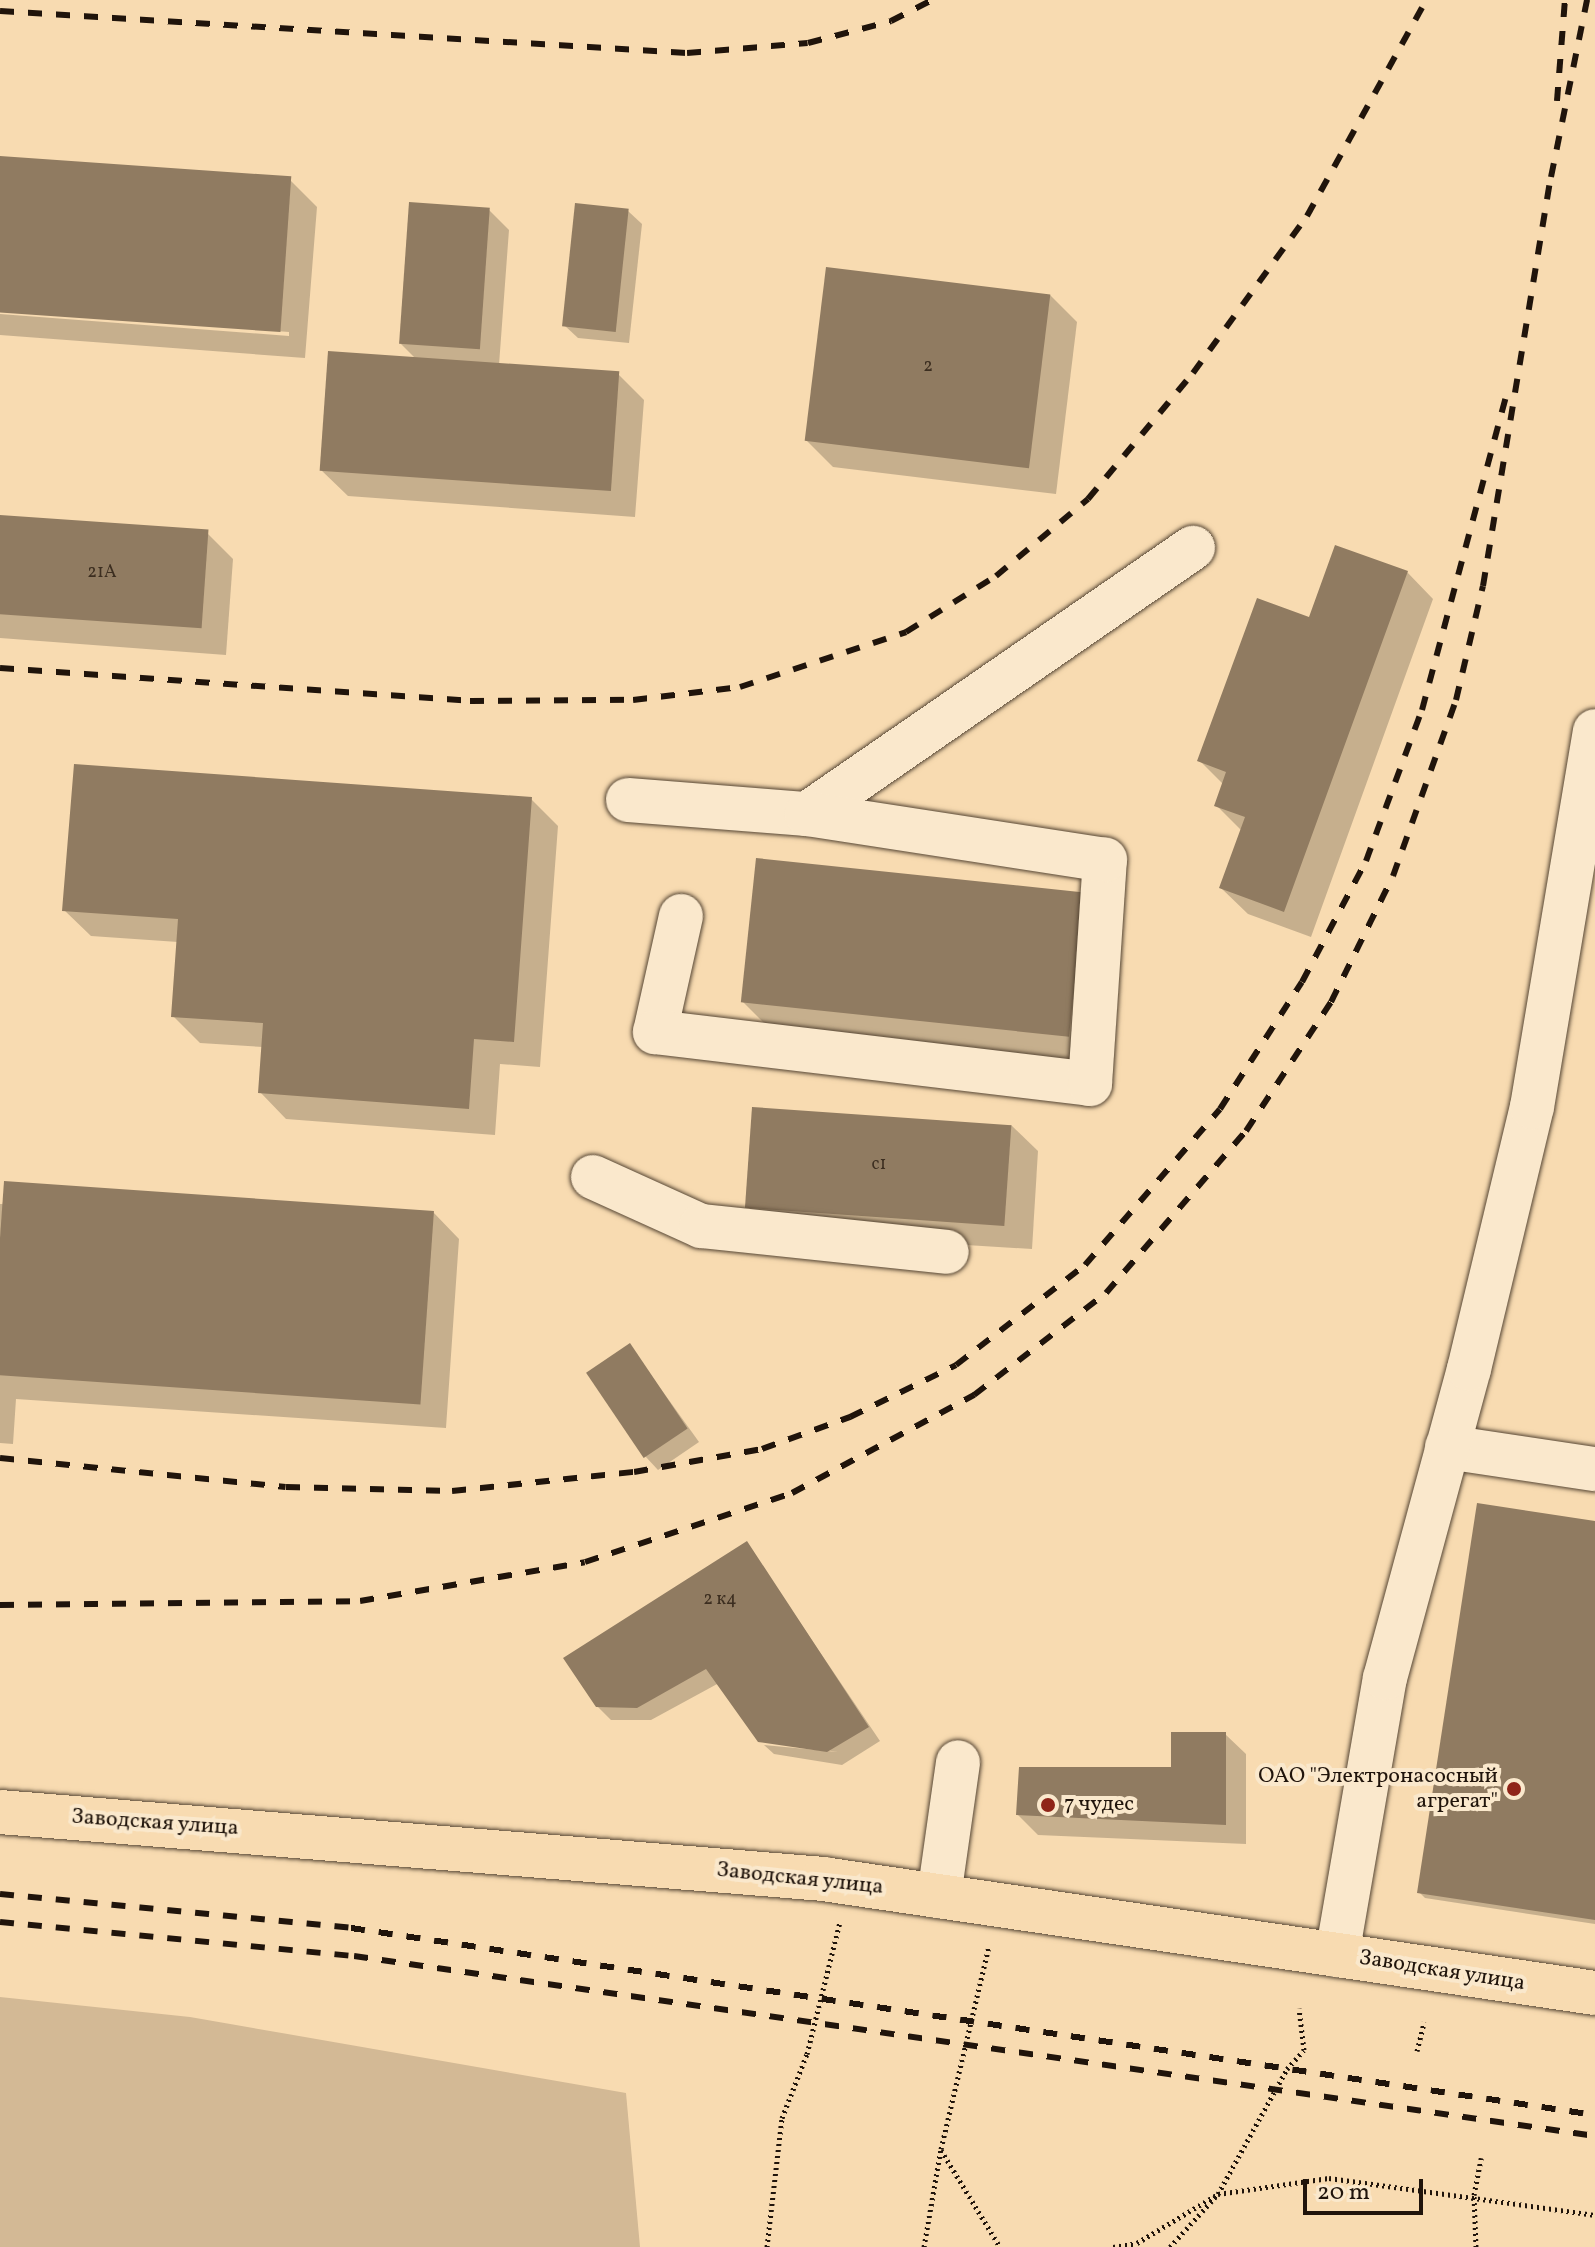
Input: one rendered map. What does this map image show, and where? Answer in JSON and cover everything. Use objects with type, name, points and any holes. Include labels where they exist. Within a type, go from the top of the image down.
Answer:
[{"type":"main road","name":"Заводская улица","points":[[0,1812],[438,1844],[823,1879],[1595,1993]]},
{"type":"street","points":[[807,814],[1193,548]]},
{"type":"street","points":[[1337,1955],[1385,1678],[1447,1447],[1532,1107],[1595,731]]},
{"type":"street","points":[[628,800],[807,814],[1105,860],[1090,1084],[655,1032],[681,916]]},
{"type":"street","points":[[593,1177],[701,1226],[947,1252]]},
{"type":"street","points":[[1447,1447],[1595,1469]]},
{"type":"street","points":[[939,1896],[958,1762]]},
{"type":"path","points":[[767,2247],[782,2118],[807,2054],[841,1919]]},
{"type":"path","points":[[924,2247],[941,2149],[992,1933]]},
{"type":"path","points":[[1170,2247],[1218,2194],[1287,2069],[1304,2050],[1299,2008]]},
{"type":"path","points":[[1417,2051],[1424,2022]]},
{"type":"path","points":[[941,2149],[1000,2247]]},
{"type":"path","points":[[1476,2247],[1474,2195],[1481,2158]]},
{"type":"path","points":[[1113,2247],[1137,2243],[1218,2194],[1329,2178],[1474,2195],[1595,2215]]},
{"type":"shaded area","points":[[0,1997],[190,2017],[626,2093],[640,2247],[0,2247]]},
{"type":"building","points":[[0,156],[291,176],[280,332],[0,312]]},
{"type":"building","points":[[409,202],[490,208],[480,349],[399,344]]},
{"type":"building","points":[[575,203],[629,209],[616,332],[562,326]]},
{"type":"building","points":[[826,267],[1050,295],[1029,468],[805,441]]},
{"type":"building","points":[[328,351],[619,371],[611,491],[320,471]]},
{"type":"building","points":[[0,515],[208,530],[202,628],[0,614]]},
{"type":"building","points":[[1335,545],[1408,571],[1284,912],[1219,888],[1245,817],[1214,806],[1226,772],[1197,761],[1257,598],[1309,617]]},
{"type":"building","points":[[74,764],[532,797],[514,1042],[474,1039],[469,1109],[258,1093],[263,1023],[171,1017],[178,919],[62,911]]},
{"type":"building","points":[[756,858],[1084,892],[1069,1037],[741,1002]]},
{"type":"building","points":[[752,1107],[1011,1125],[1004,1226],[745,1208]]},
{"type":"building","points":[[4,1181],[434,1211],[420,1405],[0,1375],[0,1238]]},
{"type":"building","points":[[630,1343],[688,1428],[644,1458],[586,1373]]},
{"type":"building","name":"ОАО \"Электронасосный агрегат\"","points":[[1477,1503],[1595,1521],[1595,1920],[1417,1893]]},
{"type":"building","points":[[747,1541],[869,1727],[827,1752],[758,1742],[706,1669],[637,1708],[596,1707],[563,1658]]},
{"type":"building","points":[[1171,1732],[1226,1732],[1226,1825],[1016,1815],[1019,1767],[1171,1767]]},
{"type":"railway","points":[[0,11],[687,53],[808,43],[891,21],[932,0]]},
{"type":"railway","points":[[0,668],[470,701],[633,700],[740,687],[906,632],[996,576],[1088,499],[1193,373],[1307,216],[1426,0]]},
{"type":"railway","points":[[1557,101],[1565,0]]},
{"type":"railway","points":[[0,1605],[360,1601],[585,1562],[792,1493],[974,1395],[1106,1293],[1246,1131],[1331,1002],[1393,876],[1456,700],[1483,586],[1551,177],[1587,0]]},
{"type":"railway","points":[[0,1458],[286,1487],[452,1491],[634,1472],[762,1449],[850,1417],[956,1365],[1085,1265],[1220,1109],[1302,982],[1366,861],[1422,710],[1506,396]]},
{"type":"railway","points":[[0,1894],[351,1928],[1595,2115]]},
{"type":"railway","points":[[0,1922],[354,1956],[1595,2136]]},
{"type":"place","name":"ОАО \"Электронасосный агрегат\"","points":[[1514,1789]]},
{"type":"place","name":"7 чудес","points":[[1048,1805]]}]
